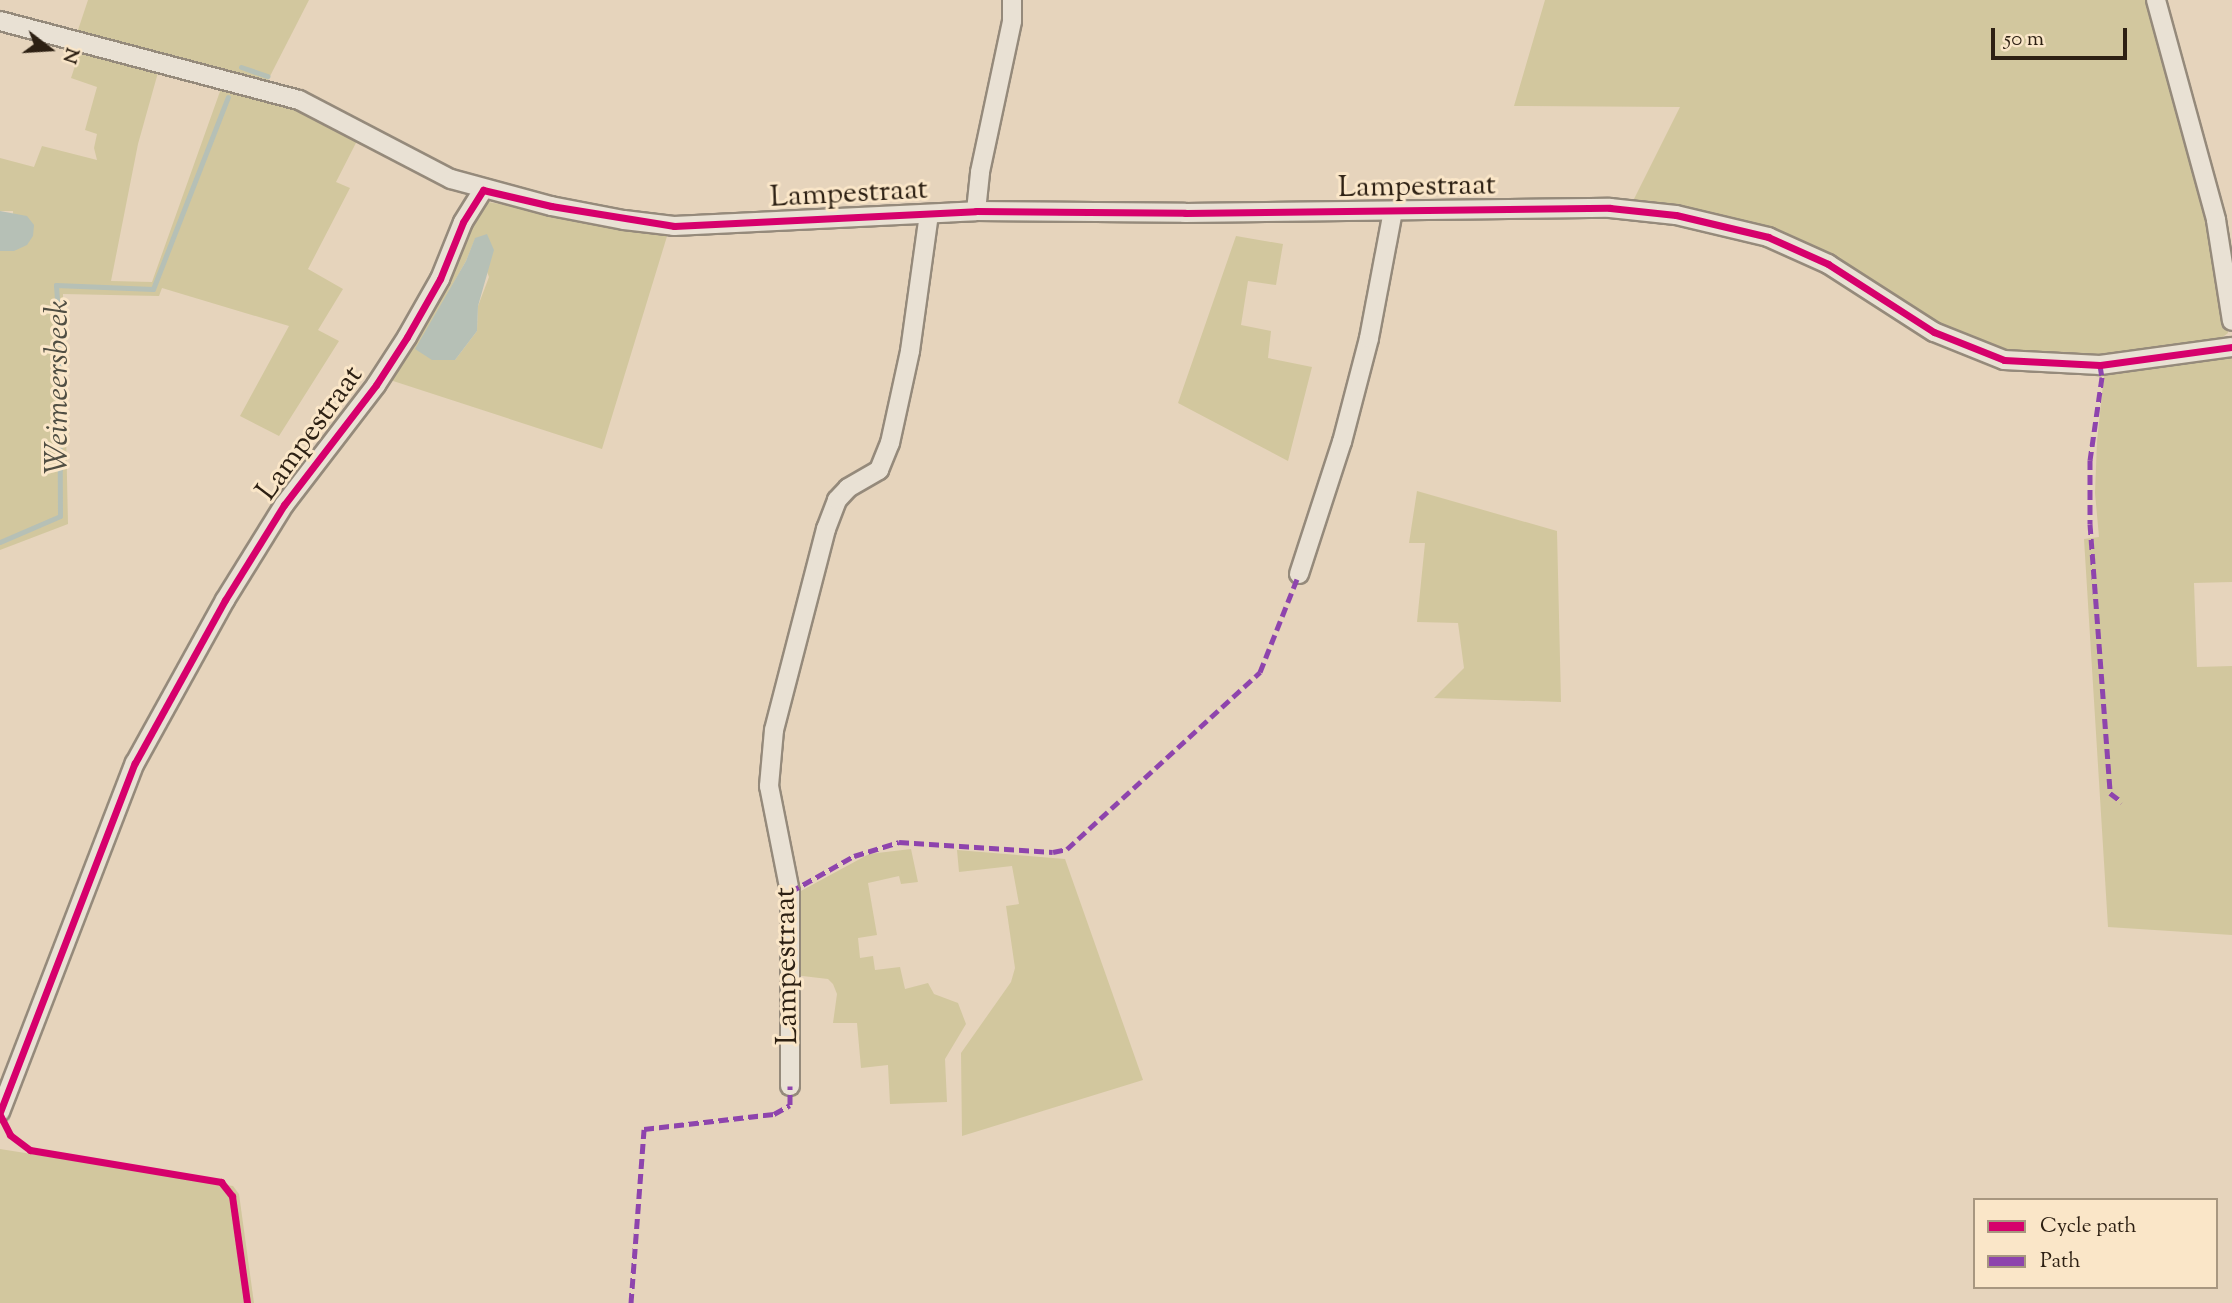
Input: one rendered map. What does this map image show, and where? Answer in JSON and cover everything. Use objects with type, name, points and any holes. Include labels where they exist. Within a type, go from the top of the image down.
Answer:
[{"type":"street","points":[[976,211],[980,172],[1013,21],[1012,0]]},
{"type":"street","points":[[2156,0],[2216,220],[2232,321]]},
{"type":"street","name":"Lampestraat","points":[[0,21],[299,100],[442,175],[483,190],[624,220],[674,226],[976,211],[1610,208],[1676,215],[1727,225],[1799,249],[1934,332],[2004,360],[2100,365],[2232,347]]},
{"type":"street","name":"Lampestraat","points":[[0,1112],[135,763],[225,600],[284,505],[376,385],[407,337],[440,279],[463,222],[483,190]]},
{"type":"street","name":"Lampestraat","points":[[1299,574],[1342,442],[1368,338],[1393,211]]},
{"type":"street","name":"Lampestraat","points":[[790,1086],[790,891],[772,815],[769,786],[774,730],[826,529],[837,500],[848,488],[879,470],[890,443],[910,351],[929,214]]},
{"type":"shaded area","points":[[88,0],[309,0],[267,82],[77,33]]},
{"type":"shaded area","points":[[1545,0],[2150,0],[2210,211],[2228,333],[2212,345],[2080,358],[2011,352],[1957,334],[1780,233],[1710,212],[1633,201],[1680,107],[1514,106]]},
{"type":"shaded area","points":[[80,51],[159,69],[138,144],[111,281],[152,282],[223,83],[289,102],[359,137],[336,182],[350,188],[308,269],[343,289],[318,330],[339,341],[279,436],[240,416],[289,326],[162,288],[159,296],[63,294],[68,524],[0,550],[0,251],[14,251],[13,211],[0,211],[0,158],[34,167],[42,146],[97,160],[94,148],[97,134],[85,130],[97,87],[71,78]]},
{"type":"shaded area","points":[[482,203],[668,233],[602,449],[387,379],[469,222]],"holes":[[[475,239],[489,277],[478,306],[477,331],[455,360],[416,349],[466,261]]]},
{"type":"shaded area","points":[[0,211],[27,216],[34,225],[33,236],[27,245],[14,251],[0,251]]},
{"type":"shaded area","points":[[487,234],[494,250],[478,306],[477,331],[455,360],[432,360],[415,349],[466,261],[475,238]]},
{"type":"shaded area","points":[[1236,236],[1283,244],[1276,285],[1248,281],[1241,325],[1271,331],[1268,358],[1312,367],[1288,461],[1178,403]]},
{"type":"shaded area","points":[[2232,357],[2232,582],[2194,583],[2197,667],[2232,666],[2232,935],[2108,927],[2084,539],[2099,537],[2095,493],[2104,375]]},
{"type":"shaded area","points":[[1417,491],[1557,531],[1561,702],[1434,698],[1464,668],[1458,623],[1417,622],[1425,543],[1409,543]]},
{"type":"shaded area","points":[[911,849],[918,882],[901,884],[899,876],[868,883],[877,935],[858,938],[860,958],[873,956],[875,970],[900,967],[905,989],[928,983],[934,994],[958,1003],[966,1024],[945,1059],[947,1102],[890,1104],[888,1065],[861,1068],[857,1023],[833,1023],[837,994],[833,984],[828,979],[794,975],[799,892],[869,854]]},
{"type":"shaded area","points":[[957,850],[1065,859],[1143,1080],[962,1136],[961,1053],[1011,982],[1015,968],[1006,906],[1019,904],[1012,866],[959,872]]},
{"type":"shaded area","points":[[0,1149],[233,1186],[239,1194],[254,1303],[0,1303]]},
{"type":"waterway","name":"Weimeersbeek","points":[[241,67],[267,76]]},
{"type":"waterway","name":"Weimeersbeek","points":[[0,542],[60,516],[59,329],[56,285],[153,289],[228,97]]},
{"type":"marked path","points":[[2100,365],[2102,377],[2090,460],[2090,524],[2110,793],[2122,802]]},
{"type":"marked path","points":[[790,892],[854,856],[899,842],[1053,852],[1067,849],[1260,672],[1299,574]]},
{"type":"marked path","points":[[631,1303],[644,1129],[774,1114],[790,1105],[790,1086]]},
{"type":"cycle path","points":[[0,1112],[135,763],[225,600],[284,505],[376,385],[407,337],[440,279],[463,222],[483,190],[551,206],[674,226],[976,211],[1185,213],[1610,208],[1676,215],[1768,237],[1828,264],[1934,332],[2004,360],[2100,365],[2232,347]]},
{"type":"cycle path","points":[[0,1115],[10,1135],[30,1150],[221,1182],[232,1196],[247,1303]]}]
